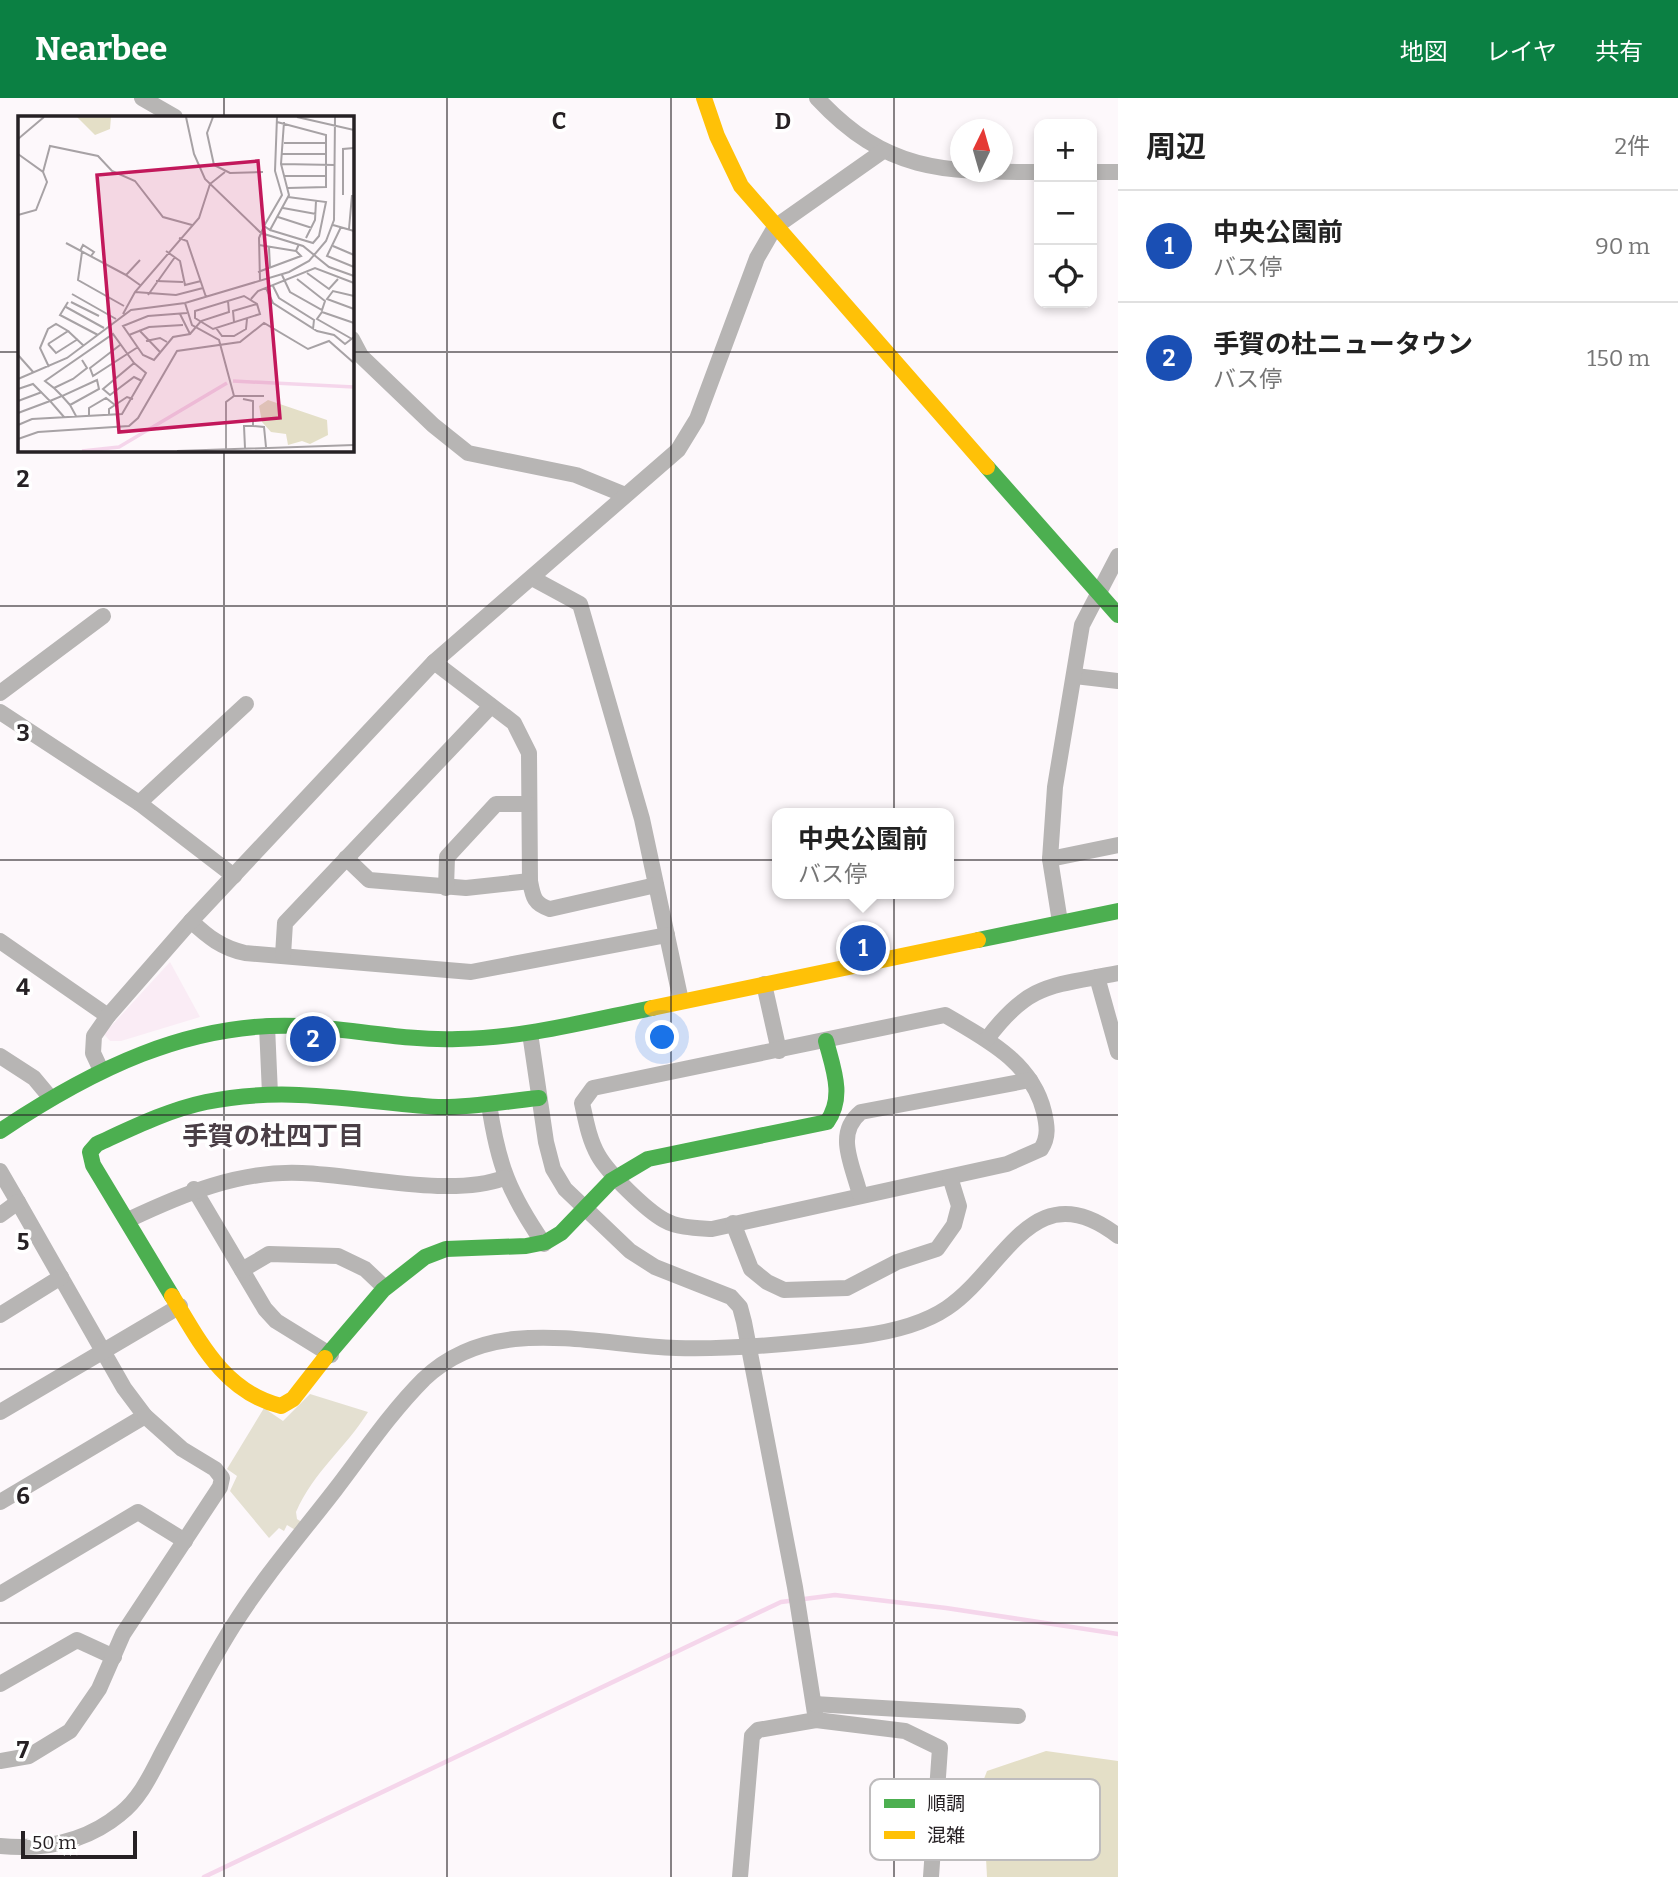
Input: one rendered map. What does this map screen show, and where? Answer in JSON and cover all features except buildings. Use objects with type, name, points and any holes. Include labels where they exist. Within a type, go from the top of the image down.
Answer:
[{"type":"street","points":[[142,98],[173,116]]},
{"type":"street","points":[[705,98],[717,136],[741,186],[1118,615]]},
{"type":"street","points":[[817,98],[834,116],[883,151],[956,172],[1034,172]]},
{"type":"street","points":[[100,1068],[92,1044],[108,1016],[191,921],[434,662],[678,450],[697,419],[757,258],[775,227],[883,151]]},
{"type":"street","points":[[1097,172],[1118,172]]},
{"type":"street","points":[[354,343],[361,356],[433,425],[468,453],[576,475],[625,495]]},
{"type":"street","points":[[1060,922],[1049,859],[1055,787],[1082,625],[1118,556]]},
{"type":"street","points":[[532,578],[580,604],[642,819],[681,1002]]},
{"type":"street","points":[[0,693],[103,616]]},
{"type":"street","points":[[434,662],[514,723],[526,745],[529,753],[530,881],[533,898],[539,905],[550,909],[656,885]]},
{"type":"street","points":[[1075,676],[1118,681]]},
{"type":"street","points":[[139,803],[246,704]]},
{"type":"street","points":[[283,955],[285,923],[491,706]]},
{"type":"street","points":[[0,712],[139,803],[234,876]]},
{"type":"street","points":[[446,888],[447,857],[496,804],[528,804]]},
{"type":"street","points":[[1049,859],[1118,845]]},
{"type":"street","points":[[346,858],[369,880],[446,888],[530,881]]},
{"type":"street","points":[[0,1131],[49,1096],[100,1068],[182,1040],[267,1026],[295,1026],[435,1039],[474,1039],[530,1032],[1118,911]]},
{"type":"street","points":[[191,921],[212,940],[229,949],[471,972],[667,936]]},
{"type":"street","points":[[0,941],[108,1016]]},
{"type":"street","points":[[987,1039],[1005,1014],[1042,988],[1118,973]]},
{"type":"street","points":[[1097,977],[1118,1052]]},
{"type":"street","points":[[764,984],[779,1051]]},
{"type":"street","points":[[945,1015],[987,1039],[1019,1065],[1042,1104],[1048,1126],[1041,1149],[1007,1164],[712,1229],[687,1227],[663,1219],[615,1176],[599,1157],[589,1136],[582,1103],[593,1088],[945,1015]]},
{"type":"street","points":[[267,1026],[270,1094]]},
{"type":"street","points":[[530,1032],[552,1169],[583,1209],[630,1251],[655,1267],[731,1297],[740,1307],[750,1345],[795,1587],[815,1712]]},
{"type":"street","points":[[539,1098],[441,1107],[306,1093],[270,1094],[206,1102],[164,1114],[97,1144],[90,1153],[93,1166],[212,1362],[224,1374],[271,1405],[281,1406],[293,1399],[384,1287],[425,1254],[466,1246],[544,1244],[561,1234],[615,1176],[648,1158],[827,1122],[836,1113],[838,1099],[826,1041]]},
{"type":"street","points":[[0,1056],[34,1078],[49,1096]]},
{"type":"street","points":[[860,1195],[845,1132],[849,1121],[861,1112],[1030,1080]]},
{"type":"street","points":[[489,1104],[504,1178],[520,1210],[544,1244]]},
{"type":"street","points":[[0,1171],[105,1350],[124,1388],[145,1416],[182,1449],[215,1469],[222,1478],[220,1487],[123,1634],[99,1689],[70,1731],[29,1756],[0,1761]]},
{"type":"street","points":[[128,1220],[194,1189],[270,1174],[291,1173],[406,1184],[491,1183],[504,1178]]},
{"type":"street","points":[[733,1223],[751,1269],[767,1282],[784,1290],[847,1288],[897,1262],[937,1249],[954,1225],[959,1206],[950,1177]]},
{"type":"street","points":[[194,1189],[265,1309],[276,1321],[331,1354]]},
{"type":"street","points":[[0,1215],[18,1202]]},
{"type":"street","points":[[0,1846],[36,1847],[68,1842],[103,1826],[130,1806],[148,1781],[233,1627],[260,1588],[408,1396],[449,1359],[477,1346],[520,1337],[677,1348],[860,1336],[932,1318],[960,1299],[1009,1243],[1044,1218],[1062,1214],[1082,1216],[1094,1220],[1118,1236]]},
{"type":"street","points":[[242,1270],[269,1254],[338,1256],[365,1269],[384,1287]]},
{"type":"street","points":[[0,1315],[61,1277]]},
{"type":"street","points":[[0,1412],[180,1306]]},
{"type":"street","points":[[0,1502],[145,1416]]},
{"type":"street","points":[[0,1594],[138,1512],[185,1541]]},
{"type":"street","points":[[0,1684],[77,1640],[114,1657]]},
{"type":"street","points":[[815,1712],[897,1729],[940,1748],[938,1779]]},
{"type":"street","points":[[740,1877],[752,1735],[758,1730],[815,1712],[1018,1716]]},
{"type":"shaded area","points":[[170,962],[200,1017],[121,1041],[110,1041],[104,1034]]},
{"type":"shaded area","points":[[310,1394],[368,1412],[303,1497],[296,1512],[297,1519],[303,1523],[297,1531],[287,1525],[284,1531],[279,1528],[269,1538],[230,1491],[237,1476],[227,1469],[264,1408],[283,1421]]},
{"type":"shaded area","points":[[1046,1751],[1118,1761],[1118,1877],[987,1877],[986,1860],[1100,1860],[1100,1779],[984,1779],[987,1771]]},
{"type":"waterway","points":[[204,1877],[781,1602],[835,1595],[946,1608],[1118,1634]]},
{"type":"traffic: fast","points":[[987,467],[1118,615]]},
{"type":"traffic: fast","points":[[978,940],[1118,911]]},
{"type":"traffic: fast","points":[[0,1131],[105,1070],[180,1041],[219,1032],[300,1026],[418,1038],[483,1038],[556,1028],[652,1008]]},
{"type":"traffic: fast","points":[[325,1358],[383,1290],[425,1257],[446,1249],[526,1246],[546,1242],[561,1233],[611,1181],[648,1159],[827,1122],[835,1103],[836,1082],[826,1041]]},
{"type":"traffic: fast","points":[[172,1296],[93,1165],[90,1152],[97,1144],[178,1110],[236,1097],[322,1096],[438,1107],[539,1098]]},
{"type":"traffic: slow","points":[[704,98],[717,136],[741,186],[987,467]]},
{"type":"traffic: slow","points":[[652,1008],[978,940]]},
{"type":"traffic: slow","points":[[172,1296],[216,1363],[229,1377],[261,1399],[281,1406],[293,1399],[325,1358]]},
{"type":"place","name":"中央公園前","points":[[863,948]]},
{"type":"place","name":"手賀の杜ニュータウン","points":[[313,1039]]},
{"type":"district","name":"手賀の杜四丁目","points":[[273,1136]]}]
